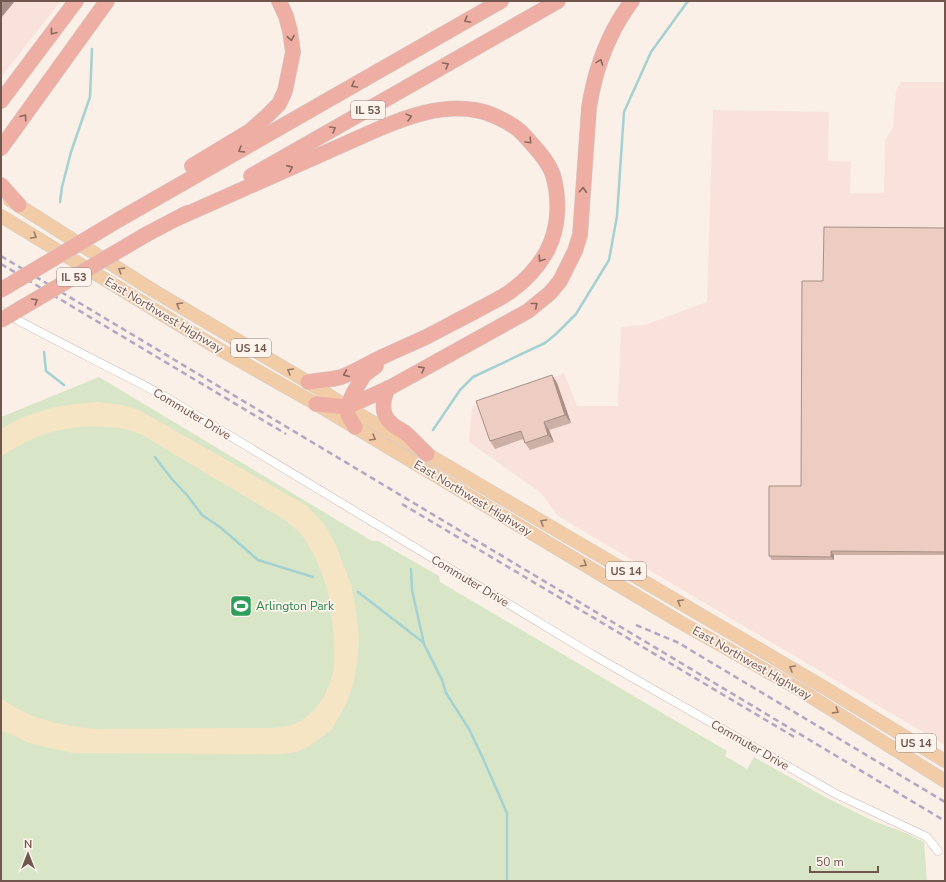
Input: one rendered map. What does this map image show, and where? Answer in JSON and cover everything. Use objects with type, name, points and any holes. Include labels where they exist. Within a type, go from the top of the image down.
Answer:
[{"type":"highway","points":[[1,101],[76,1]]},
{"type":"highway","points":[[1,148],[107,1]]},
{"type":"highway","points":[[145,205],[185,170],[250,131],[279,104],[285,91],[294,52],[286,16],[279,1]]},
{"type":"highway","name":"IL 53","points":[[1,290],[120,219],[501,1]]},
{"type":"highway","name":"IL 53","points":[[1,320],[147,234],[178,218],[558,1]]},
{"type":"highway","points":[[316,404],[347,407],[388,388],[528,311],[550,293],[560,281],[575,251],[580,236],[589,108],[598,68],[605,47],[615,27],[632,1]]},
{"type":"highway","points":[[178,218],[400,119],[449,108],[475,110],[506,122],[520,130],[544,158],[552,173],[556,189],[558,206],[556,225],[546,252],[526,279],[510,292],[427,336],[342,377],[308,382]]},
{"type":"highway","points":[[1,185],[19,205]]},
{"type":"highway","points":[[355,427],[348,415],[347,407],[364,375],[407,346]]},
{"type":"highway","points":[[388,388],[383,404],[385,415],[390,423],[403,432],[427,454]]},
{"type":"main road","name":"East Northwest Highway","points":[[1,196],[19,205],[154,291],[308,382],[347,407],[825,688],[945,761]]},
{"type":"main road","name":"East Northwest Highway","points":[[1,216],[213,345],[355,427],[680,622],[814,698],[945,781]]},
{"type":"main road","points":[[552,544],[565,535]]},
{"type":"street","name":"Commuter Drive","points":[[1,311],[164,396],[598,658],[836,794],[927,837],[938,851]]},
{"type":"shaded area","points":[[1,1],[61,1],[1,77]]},
{"type":"shaded area","points":[[901,82],[945,82],[945,745],[558,516],[541,493],[469,442],[472,407],[564,373],[577,406],[618,406],[621,327],[645,325],[707,302],[713,110],[829,112],[828,161],[851,162],[850,193],[884,193],[885,141],[893,127],[896,90]]},
{"type":"green space","name":"Arlington Park","points":[[99,377],[372,541],[378,541],[439,576],[440,582],[727,751],[725,756],[747,769],[754,757],[825,797],[871,820],[924,842],[927,881],[1,881],[1,417]]},
{"type":"sand","points":[[97,402],[122,405],[139,410],[307,506],[325,525],[336,546],[351,584],[359,637],[353,686],[345,706],[332,729],[310,746],[296,752],[280,754],[73,753],[32,744],[1,730],[1,698],[23,711],[46,720],[71,726],[96,729],[284,727],[302,720],[316,708],[326,692],[333,674],[334,637],[330,602],[326,585],[319,566],[306,541],[299,532],[285,520],[142,435],[122,428],[92,426],[51,432],[25,442],[1,457],[1,429],[15,421],[55,407]]},
{"type":"building","points":[[824,227],[945,228],[945,552],[831,551],[831,557],[769,556],[769,486],[801,486],[802,281],[823,281]]},
{"type":"building","points":[[552,375],[565,415],[544,422],[548,435],[525,443],[521,431],[490,441],[476,401]]},
{"type":"waterway","points":[[433,430],[460,390],[473,377],[545,343],[556,334],[576,314],[609,260],[617,216],[624,112],[651,52],[688,1]]},
{"type":"waterway","points":[[60,202],[62,187],[71,152],[90,97],[92,49]]},
{"type":"waterway","points":[[44,352],[46,371],[64,385]]},
{"type":"waterway","points":[[155,457],[202,515],[220,527],[258,560],[313,577]]},
{"type":"waterway","points":[[411,569],[412,590],[424,644],[442,680],[446,693],[469,729],[507,813],[507,881]]},
{"type":"waterway","points":[[358,592],[424,643]]},
{"type":"railway","points":[[1,256],[945,821]]},
{"type":"railway","points":[[1,264],[286,434]]},
{"type":"railway","points":[[402,504],[796,738]]},
{"type":"railway","points":[[636,625],[679,643],[945,802]]},
{"type":"place","name":"Arlington Park","points":[[241,606]]}]
